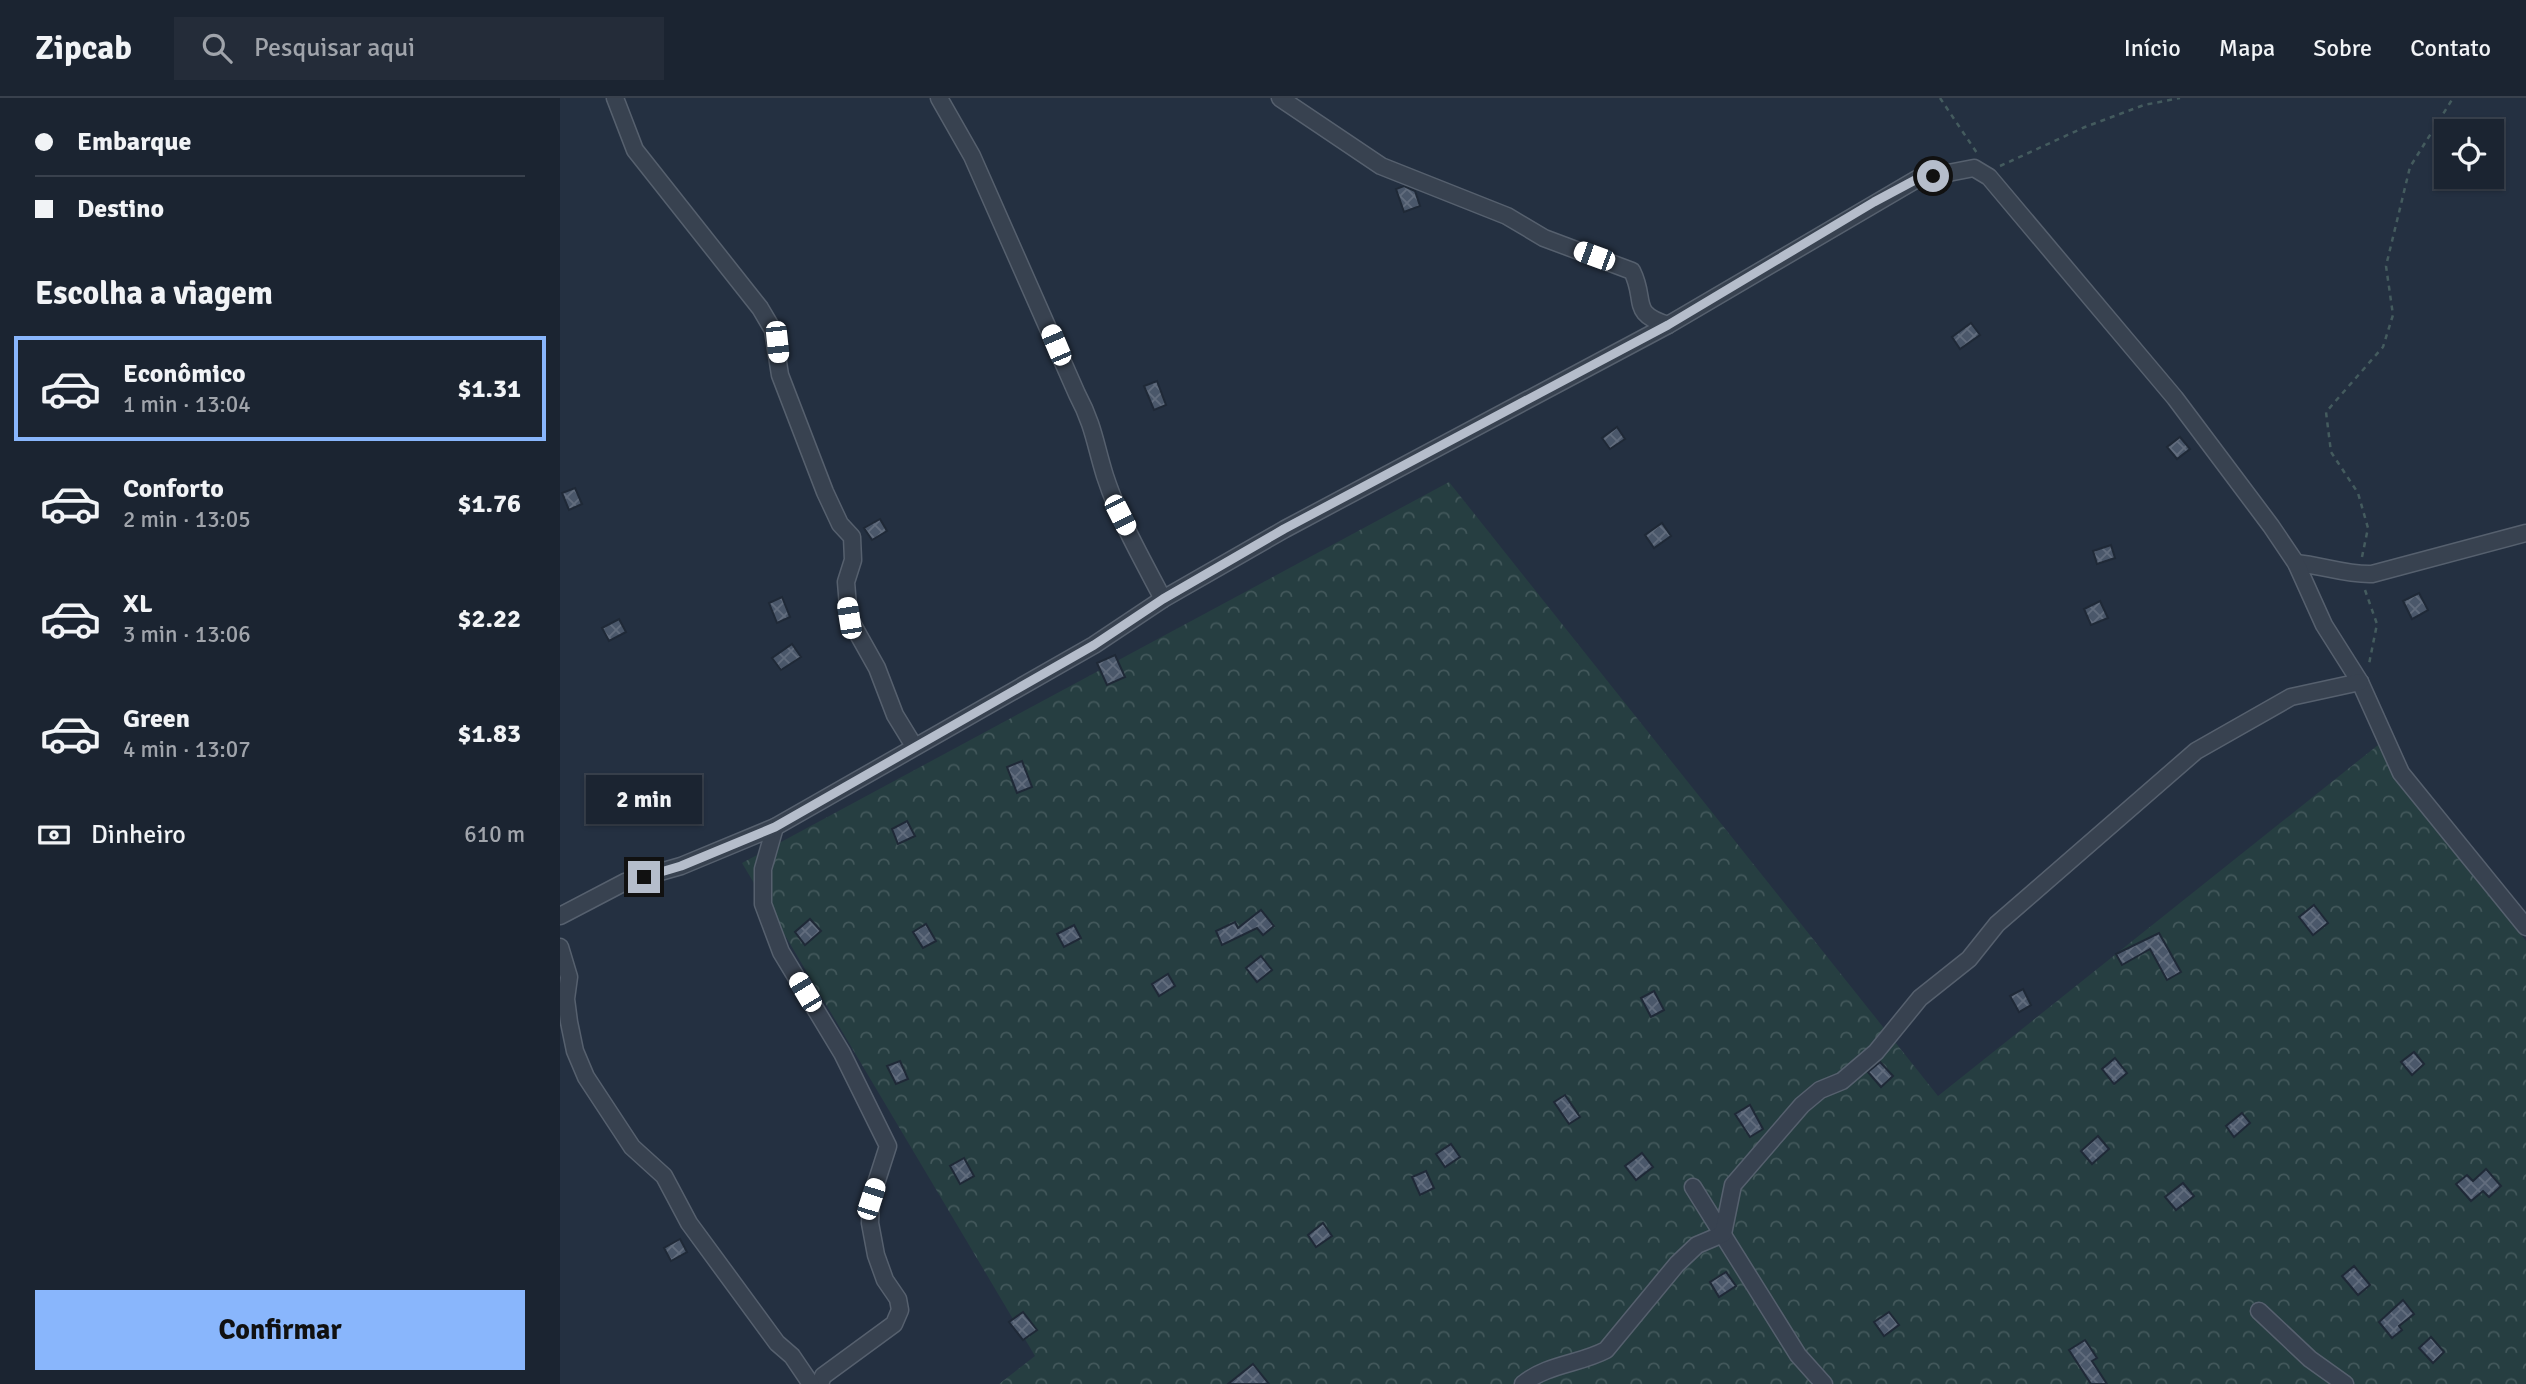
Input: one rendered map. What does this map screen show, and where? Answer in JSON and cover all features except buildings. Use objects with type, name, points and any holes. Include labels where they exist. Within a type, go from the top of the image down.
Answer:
[{"type":"street","points":[[615,98],[635,150],[760,308],[773,330],[780,375],[791,406],[840,524],[852,537],[853,559],[846,582],[849,618],[877,668],[895,715],[914,746]]},
{"type":"street","points":[[939,98],[972,156],[1077,394],[1092,421],[1105,475],[1120,515],[1163,599]]},
{"type":"street","points":[[1280,98],[1381,166],[1507,216],[1544,238],[1632,271],[1637,281],[1643,313],[1649,319],[1668,325]]},
{"type":"street","points":[[560,916],[625,882],[681,866],[775,827],[1094,645],[1163,599],[1284,529],[1668,325],[1917,179],[1974,169],[1989,177],[2175,398],[2296,563],[2324,625],[2360,682],[2401,773],[2526,927]]},
{"type":"street","points":[[2296,563],[2320,565],[2358,575],[2372,574],[2526,533]]},
{"type":"street","points":[[1723,1234],[1733,1185],[1802,1105],[1821,1090],[1842,1082],[1877,1052],[1920,998],[1969,958],[1997,924],[2196,751],[2291,697],[2360,682]]},
{"type":"street","points":[[775,827],[764,869],[763,904],[781,952],[842,1053],[888,1146],[871,1199],[870,1223],[876,1255],[885,1280],[898,1299],[900,1310],[894,1324],[823,1376],[820,1384]]},
{"type":"street","points":[[560,947],[569,977],[566,999],[569,1022],[575,1051],[586,1077],[623,1129],[632,1147],[664,1176],[690,1223],[777,1343],[792,1356],[811,1384]]},
{"type":"street","points":[[1693,1187],[1798,1355],[1824,1384]]},
{"type":"street","points":[[1523,1384],[1556,1366],[1590,1358],[1606,1349],[1677,1264],[1697,1245],[1723,1234]]},
{"type":"street","points":[[2259,1311],[2310,1359],[2345,1384]]},
{"type":"path","points":[[1940,98],[1983,161]]},
{"type":"path","points":[[1989,169],[2010,164],[2085,127],[2120,114],[2180,98]]},
{"type":"path","points":[[2360,682],[2373,657],[2377,624],[2358,575],[2368,528],[2358,494],[2331,452],[2326,412],[2383,347],[2393,314],[2386,266],[2410,167],[2453,98]]},
{"type":"green space","points":[[1449,482],[1938,1096],[2378,745],[2526,941],[2526,1384],[999,1384],[1035,1356],[742,863]]},
{"type":"route","points":[[644,877],[681,866],[775,827],[1094,645],[1163,599],[1284,529],[1668,325],[1874,202],[1917,179],[1933,176]]}]
